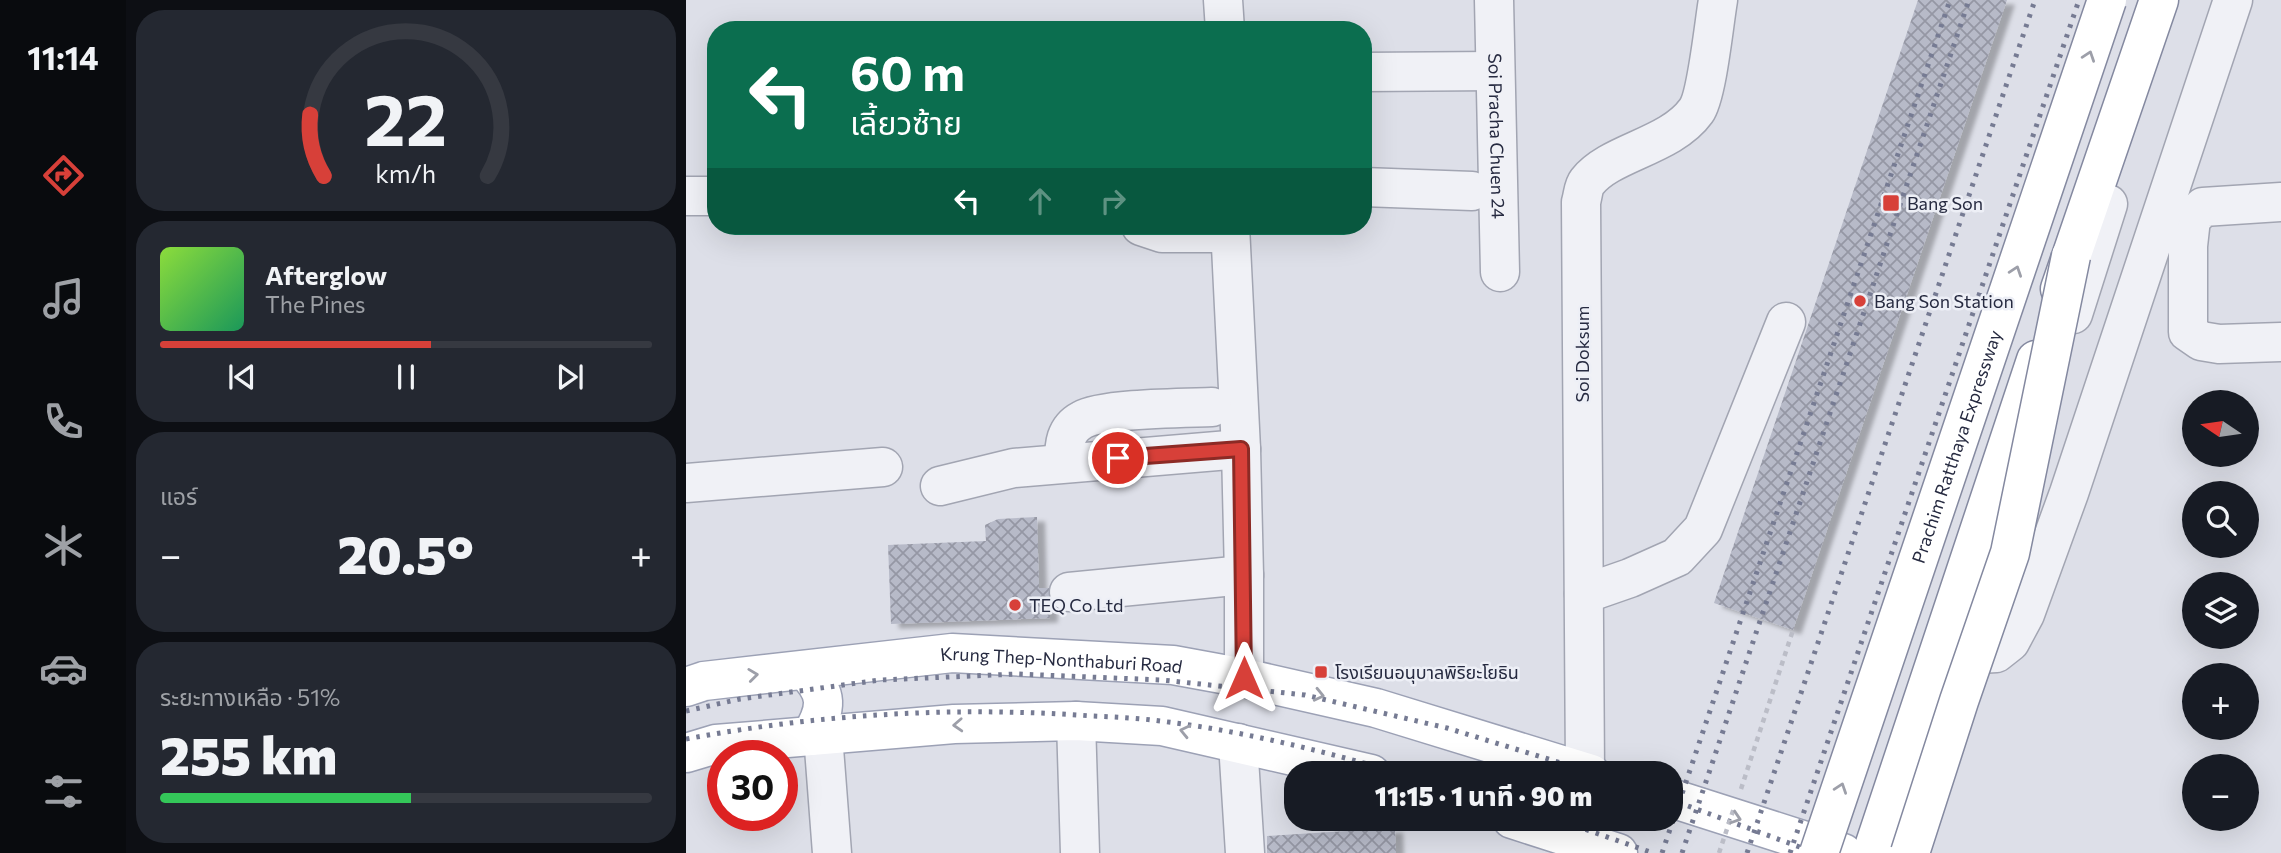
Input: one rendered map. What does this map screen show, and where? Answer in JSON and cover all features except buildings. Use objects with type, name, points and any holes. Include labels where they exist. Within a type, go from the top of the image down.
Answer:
[{"type":"main road","name":"Prachim Ratthaya Expressway","points":[[1819,853],[2107,0]]},
{"type":"main road","points":[[1872,853],[2159,0]]},
{"type":"main road","points":[[1910,853],[2010,553],[2071,256]]},
{"type":"main road","name":"Krung Thep-Nonthaburi Road","points":[[686,687],[704,681],[952,653],[1173,665],[1376,708],[1549,761]]},
{"type":"main road","points":[[805,670],[820,685],[823,714],[817,736]]},
{"type":"main road","points":[[686,753],[716,744],[954,724],[1076,721],[1162,726],[1315,761]]},
{"type":"main road","points":[[1683,802],[1843,853]]},
{"type":"main road","points":[[1549,831],[1618,853]]},
{"type":"street","points":[[1223,0],[1224,21]]},
{"type":"street","name":"Soi Pracha Chuen 24","points":[[1494,0],[1500,272]]},
{"type":"street","name":"Soi Doksum","points":[[1588,761],[1581,202],[1586,183],[1602,169],[1671,133],[1698,109],[1718,0]]},
{"type":"street","points":[[1885,853],[1962,654],[2177,0]]},
{"type":"street","points":[[1962,654],[1996,653],[2010,642],[2025,614],[2069,492],[2233,0]]},
{"type":"street","points":[[1372,72],[1495,71]]},
{"type":"street","points":[[1372,187],[1472,191]]},
{"type":"street","points":[[686,196],[707,196]]},
{"type":"street","points":[[2281,202],[2203,207],[2191,219],[2188,246],[2188,332],[2201,341],[2219,344],[2281,342]]},
{"type":"street","points":[[1230,235],[1241,449],[1244,678]]},
{"type":"street","points":[[1584,594],[1630,578],[1677,557],[1703,529],[1786,323]]},
{"type":"street","points":[[1064,462],[1065,438],[1083,419],[1108,413],[1212,407]]},
{"type":"street","points":[[940,486],[1014,468],[1241,449]]},
{"type":"street","points":[[686,483],[883,467]]},
{"type":"street","points":[[1069,592],[1244,575]]},
{"type":"street","points":[[1076,721],[1080,853]]},
{"type":"street","points":[[817,736],[832,853]]},
{"type":"street","points":[[1238,743],[1245,853]]},
{"type":"path","points":[[1739,795],[1793,630]]},
{"type":"path","points":[[1719,853],[1734,807]]},
{"type":"railway","points":[[1662,853],[1950,0]]},
{"type":"railway","points":[[1682,853],[1969,0]]},
{"type":"railway","points":[[1747,853],[2035,0]]},
{"type":"railway","points":[[1790,853],[2079,0]]},
{"type":"railway","points":[[686,711],[740,699],[880,680],[1017,674],[1162,680],[1305,695],[1447,728],[1555,761]]},
{"type":"railway","points":[[686,739],[787,723],[888,714],[1041,713],[1143,719],[1191,725],[1252,736],[1354,761]]},
{"type":"railway","points":[[1688,806],[1816,853]]},
{"type":"railway","points":[[1590,831],[1653,853]]},
{"type":"place","name":"Bang Son","points":[[1891,203]]},
{"type":"place","name":"Bang Son Station","points":[[1860,301]]},
{"type":"place","name":"TEQ Co Ltd","points":[[1015,605]]},
{"type":"place","name":"โรงเรียนอนุบาลพิริยะโยธิน","points":[[1321,672]]},
{"type":"route","points":[[1118,458],[1241,449],[1244,678]]}]
